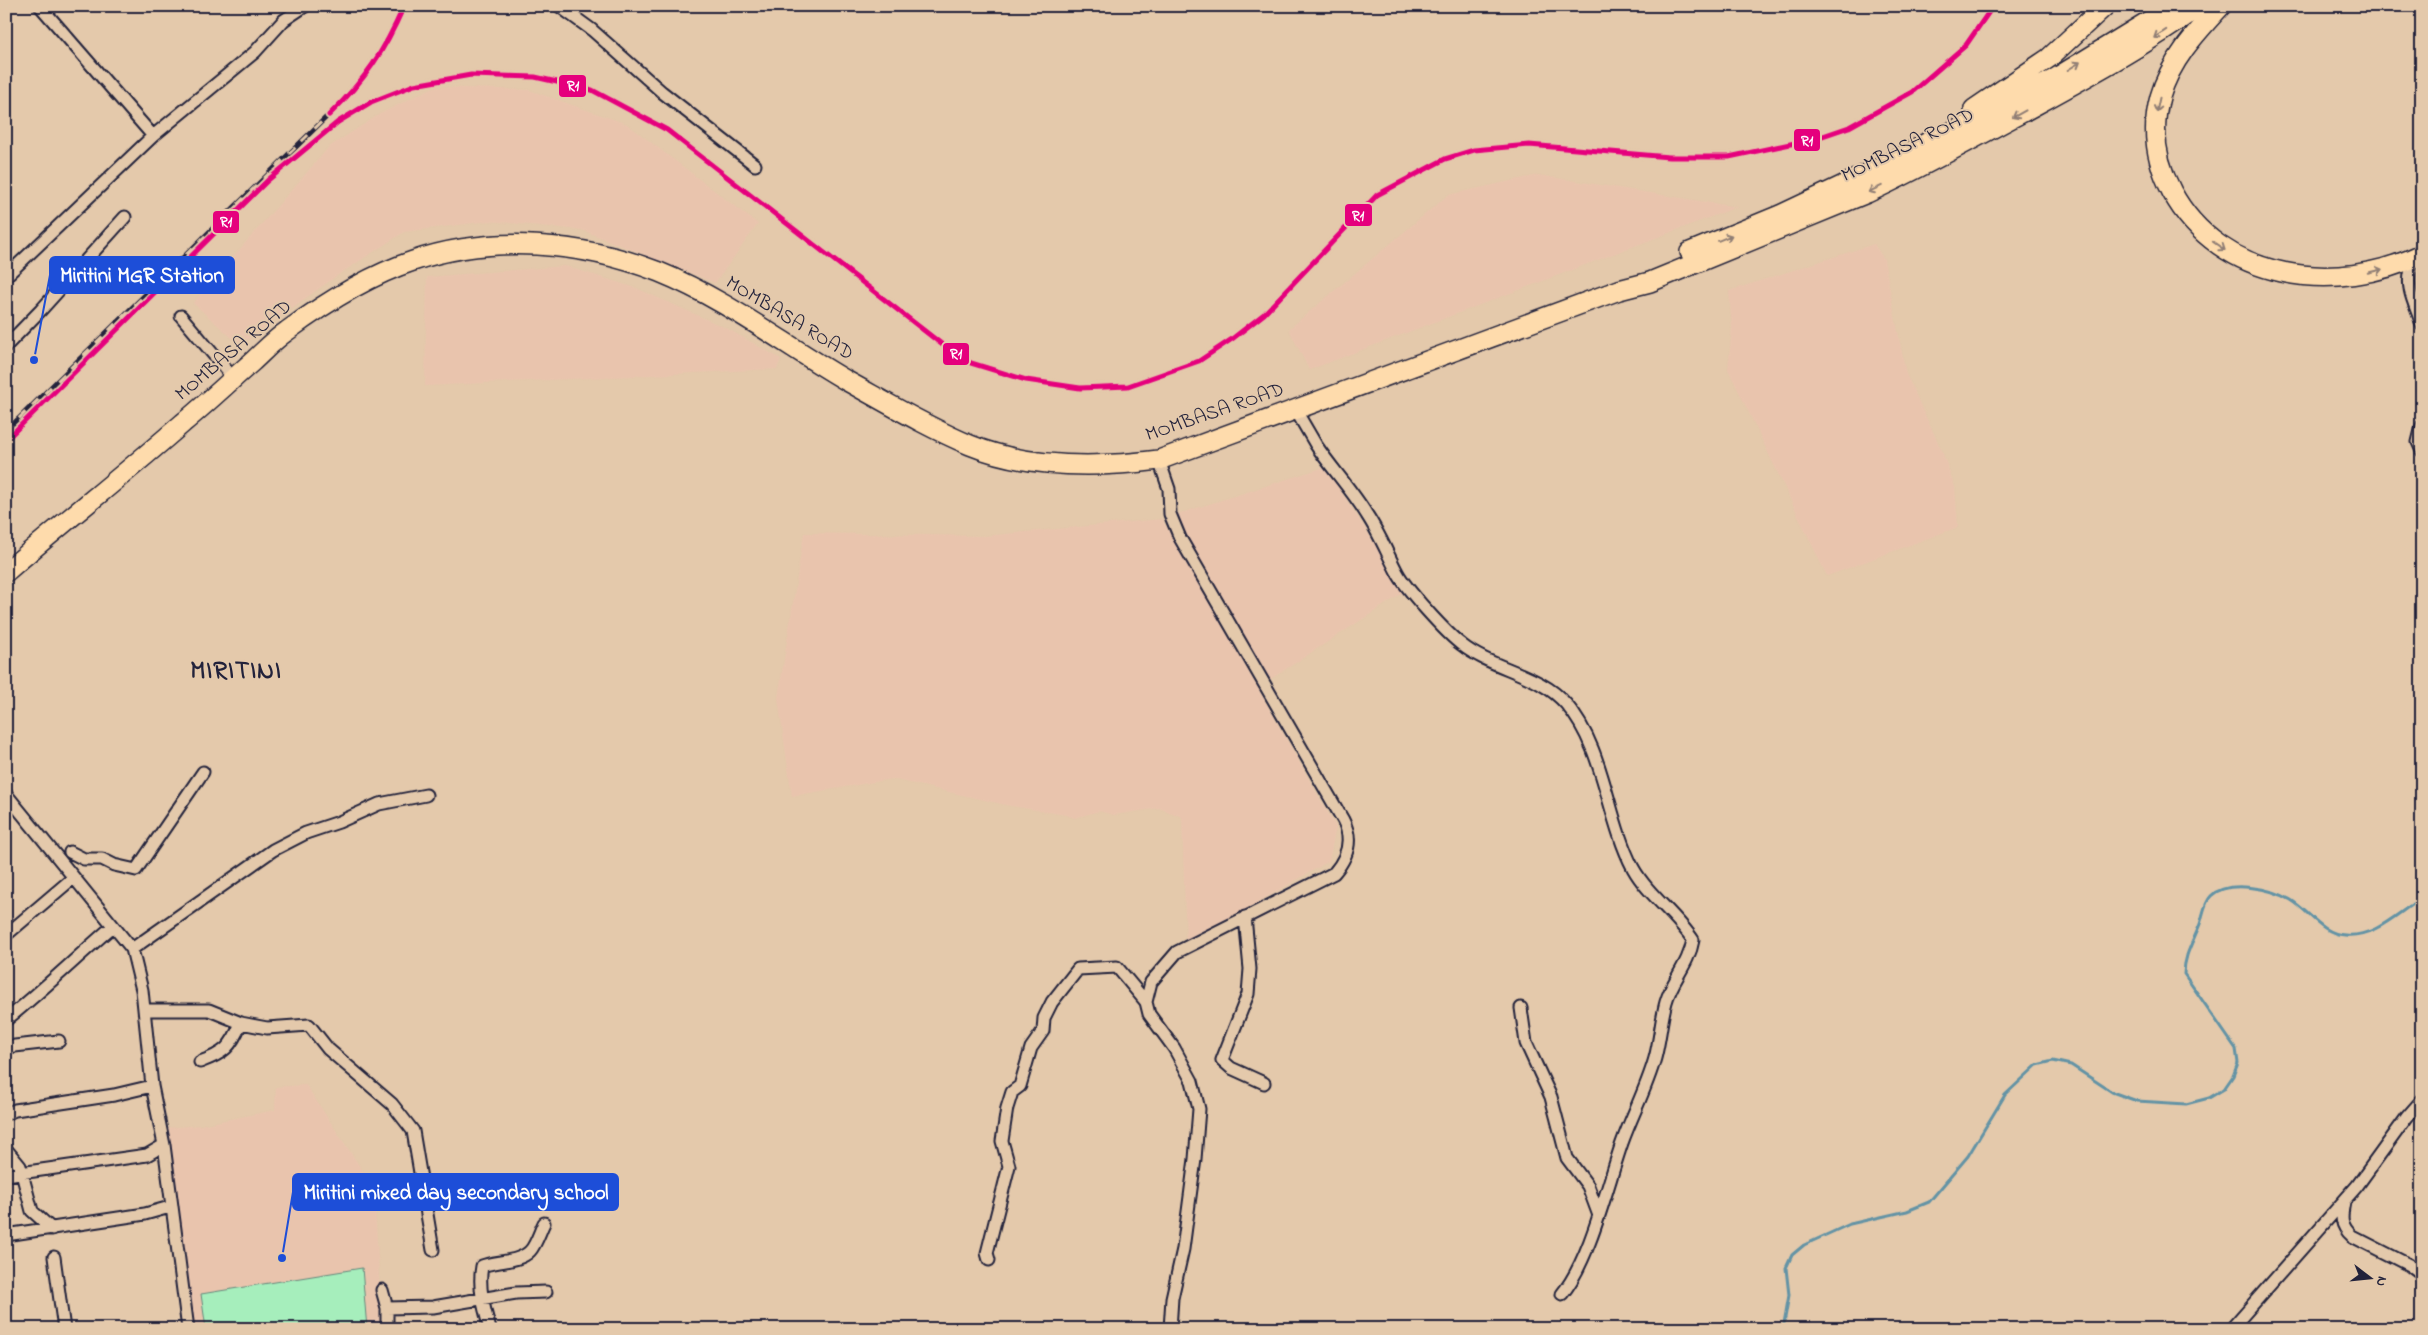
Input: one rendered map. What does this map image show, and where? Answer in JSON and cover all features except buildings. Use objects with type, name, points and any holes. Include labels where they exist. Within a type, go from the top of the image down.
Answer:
[{"type":"highway","points":[[1930,140],[2049,58],[2105,6]]},
{"type":"highway","name":"MOMBASA ROAD","points":[[1619,290],[1644,272],[1780,215],[1886,165],[1930,140],[1970,124],[2054,79],[2173,6]]},
{"type":"highway","name":"MOMBASA ROAD","points":[[6,572],[183,424],[285,332],[346,291],[411,261],[462,248],[513,246],[589,251],[661,273],[700,292],[773,334],[806,357],[915,419],[972,446],[1004,455],[1049,463],[1113,466],[1159,460],[1619,290],[1650,282],[1747,244],[1900,178],[2138,49],[2200,6]]},
{"type":"highway","points":[[2221,6],[2187,45],[2170,71],[2160,96],[2156,114],[2155,127],[2160,163],[2164,176],[2182,212],[2200,231],[2228,252],[2265,267],[2293,274],[2315,277],[2362,274],[2416,263]]},
{"type":"street","points":[[40,6],[153,136]]},
{"type":"street","points":[[6,276],[153,136],[255,52],[284,20],[305,6]]},
{"type":"street","points":[[559,6],[592,30],[662,92],[755,165]]},
{"type":"street","points":[[6,346],[125,217]]},
{"type":"street","points":[[2416,263],[2409,285],[2422,325]]},
{"type":"street","points":[[181,316],[234,379]]},
{"type":"street","points":[[1295,409],[1316,445],[1369,518],[1397,573],[1410,590],[1460,644],[1479,658],[1512,670],[1555,693],[1567,704],[1580,725],[1593,753],[1620,838],[1634,868],[1647,887],[1685,928],[1693,940],[1691,951],[1683,968],[1674,980],[1666,1003],[1655,1060],[1623,1142],[1591,1237],[1569,1285],[1562,1294]]},
{"type":"street","points":[[2422,426],[2418,436],[2422,451]]},
{"type":"street","points":[[1146,1002],[1151,982],[1177,952],[1334,873],[1346,856],[1348,830],[1180,538],[1170,514],[1169,489],[1159,460]]},
{"type":"street","points":[[70,852],[84,859],[102,859],[136,870],[203,772]]},
{"type":"street","points":[[6,794],[132,949],[142,990],[152,1086],[164,1145],[170,1207],[188,1329]]},
{"type":"street","points":[[132,949],[273,850],[306,833],[339,822],[379,804],[426,795]]},
{"type":"street","points":[[6,935],[73,878]]},
{"type":"street","points":[[1244,917],[1249,954],[1248,994],[1222,1060],[1231,1068],[1264,1082]]},
{"type":"street","points":[[6,1020],[58,977],[113,926]]},
{"type":"street","points":[[989,1260],[987,1253],[1009,1166],[1002,1141],[1007,1108],[1012,1092],[1020,1086],[1031,1048],[1043,1031],[1044,1018],[1052,1002],[1078,969],[1117,967],[1146,1002],[1149,1014],[1174,1048],[1192,1081],[1199,1109],[1195,1159],[1183,1249],[1172,1298],[1170,1329]]},
{"type":"street","points":[[1521,1008],[1526,1043],[1551,1097],[1567,1158],[1588,1186],[1598,1213]]},
{"type":"street","points":[[144,1010],[209,1010],[241,1023],[267,1028],[310,1025],[328,1049],[401,1113],[414,1131],[433,1250]]},
{"type":"street","points":[[200,1062],[223,1052],[234,1040],[241,1023]]},
{"type":"street","points":[[6,1046],[59,1040]]},
{"type":"street","points":[[6,1114],[152,1086]]},
{"type":"street","points":[[2231,1329],[2345,1200],[2422,1100]]},
{"type":"street","points":[[6,1175],[147,1155],[164,1145]]},
{"type":"street","points":[[6,1149],[20,1166],[32,1211],[52,1230]]},
{"type":"street","points":[[2345,1200],[2341,1213],[2342,1221],[2345,1229],[2352,1236],[2409,1265],[2422,1275]]},
{"type":"street","points":[[6,1235],[52,1230],[145,1214],[170,1207]]},
{"type":"street","points":[[490,1329],[482,1299],[480,1277],[482,1266],[496,1261],[517,1259],[530,1251],[544,1223]]},
{"type":"street","points":[[54,1258],[64,1329]]},
{"type":"street","points":[[382,1290],[387,1308],[387,1329]]},
{"type":"street","points":[[387,1308],[433,1308],[516,1294],[546,1292]]},
{"type":"shaded area","points":[[434,87],[529,90],[627,124],[758,224],[715,283],[582,230],[489,221],[404,232],[338,275],[240,345],[193,303],[329,147],[380,114]]},
{"type":"shaded area","points":[[1538,175],[1737,207],[1309,370],[1289,329],[1448,195]]},
{"type":"shaded area","points":[[1874,244],[1884,259],[1906,374],[1942,451],[1955,487],[1958,527],[1827,576],[1728,369],[1732,328],[1729,291]]},
{"type":"shaded area","points":[[565,266],[636,288],[728,329],[781,359],[777,369],[425,386],[427,277]]},
{"type":"shaded area","points":[[1325,467],[1406,591],[1269,680],[1175,515]]},
{"type":"shaded area","points":[[1162,519],[1336,827],[1329,861],[1186,944],[1182,817],[1159,808],[1114,815],[1099,811],[1075,818],[1006,805],[892,779],[792,796],[778,698],[804,533],[985,536]]},
{"type":"shaded area","points":[[306,1085],[374,1188],[382,1329],[195,1329],[165,1128],[201,1125],[275,1110],[276,1087]]},
{"type":"green space","points":[[362,1268],[367,1329],[206,1329],[201,1294]]},
{"type":"waterway","points":[[1783,1329],[1789,1295],[1786,1268],[1792,1255],[1804,1245],[1850,1224],[1907,1211],[1929,1202],[1968,1156],[2005,1095],[2037,1065],[2053,1061],[2071,1065],[2112,1092],[2137,1101],[2186,1104],[2209,1098],[2224,1089],[2233,1076],[2238,1063],[2236,1049],[2184,974],[2187,955],[2200,924],[2205,906],[2211,896],[2228,888],[2239,887],[2273,892],[2291,900],[2329,931],[2345,935],[2356,935],[2376,928],[2422,898]]},
{"type":"railway","points":[[6,431],[352,92],[378,58],[404,6]]},
{"type":"transit line","name":"R1","points":[[329,115],[353,90],[372,65],[389,38],[404,6]]},
{"type":"transit line","name":"R1","points":[[6,440],[268,180],[338,122],[371,102],[414,85],[471,75],[535,77],[592,90],[667,130],[944,346],[971,363],[1026,380],[1080,388],[1128,386],[1199,361],[1232,339],[1264,314],[1377,195],[1445,159],[1474,150],[1529,145],[1669,157],[1729,157],[1814,139],[1849,127],[1912,92],[1966,45],[1993,6]]},
{"type":"place","name":"Miritini MGR Station","points":[[34,360]]},
{"type":"place","name":"Miritini mixed day secondary school","points":[[282,1258]]},
{"type":"district","name":"MIRITINI","points":[[236,672]]}]
